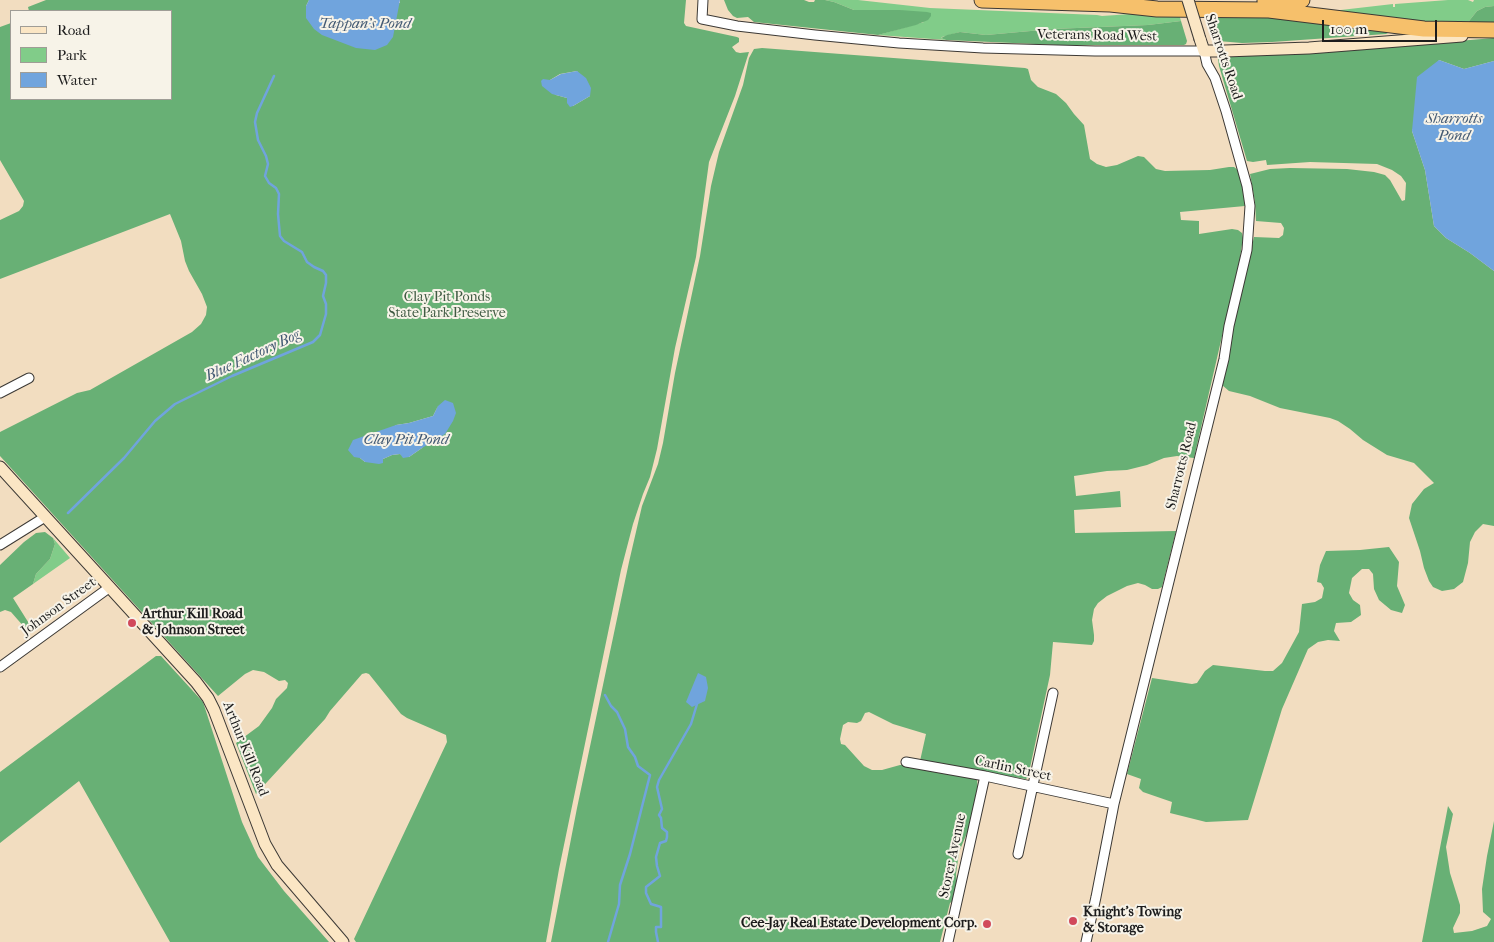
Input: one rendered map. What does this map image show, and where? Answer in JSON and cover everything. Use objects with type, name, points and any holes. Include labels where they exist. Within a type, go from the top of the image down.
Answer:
[{"type":"highway","points":[[982,0],[1101,4],[1302,0]]},
{"type":"highway","points":[[1101,4],[1157,9],[1269,10],[1424,29],[1494,31]]},
{"type":"street","name":"Veterans Road West","points":[[703,0],[702,19],[728,24],[788,32],[927,45],[1067,51],[1204,51],[1309,48],[1494,31]]},
{"type":"street","name":"Sharrotts Road","points":[[1086,942],[1114,804],[1224,359],[1229,326],[1247,250],[1250,206],[1247,186],[1226,111],[1215,78],[1207,64],[1188,0]]},
{"type":"street","points":[[0,393],[29,378]]},
{"type":"street","name":"Arthur Kill Road","points":[[0,467],[196,682],[208,698],[265,844],[277,865],[343,942]]},
{"type":"street","points":[[0,545],[45,517]]},
{"type":"street","name":"Johnson Street","points":[[0,667],[110,587]]},
{"type":"street","points":[[1018,854],[1053,693]]},
{"type":"street","name":"Carlin Street","points":[[906,762],[985,776],[1114,804]]},
{"type":"street","name":"Storer Avenue","points":[[948,942],[985,776]]},
{"type":"green space","name":"Clay Pit Ponds State Park Preserve","points":[[46,0],[309,0],[306,6],[400,3],[400,0],[686,0],[684,23],[686,26],[737,37],[739,42],[732,47],[736,52],[749,52],[735,96],[709,162],[696,257],[675,348],[657,449],[650,477],[633,524],[621,570],[559,869],[546,942],[356,942],[354,939],[447,742],[446,735],[401,714],[369,674],[362,674],[325,719],[256,794],[236,743],[259,726],[276,699],[287,688],[288,683],[285,680],[279,681],[264,672],[253,670],[245,674],[218,696],[0,456],[0,432],[77,393],[90,390],[192,332],[201,324],[206,315],[207,307],[185,261],[181,241],[170,214],[0,279],[0,220],[19,211],[24,201],[0,160],[0,27],[10,23],[10,100],[172,100],[172,10],[29,10],[28,7]],"holes":[[[577,71],[590,96],[573,106],[567,98],[556,95],[549,90],[550,80],[560,74]],[[438,406],[422,448],[409,457],[400,454],[365,462],[360,458],[396,425],[433,416]]]},
{"type":"green space","points":[[724,0],[804,0],[814,2],[815,0],[825,0],[854,10],[927,12],[931,13],[931,16],[928,20],[916,25],[878,35],[754,22],[748,17],[737,18],[733,16]]},
{"type":"green space","points":[[825,0],[858,0],[930,8],[1102,16],[1179,14],[1181,21],[1148,25],[1053,29],[986,35],[960,32],[941,38],[946,40],[878,35],[924,22],[900,10],[854,10]]},
{"type":"green space","points":[[1468,0],[1473,2],[1474,0],[1494,0],[1494,6],[1485,7],[1477,11],[1465,26],[1332,11],[1393,4],[1393,7],[1395,7],[1395,4]]},
{"type":"green space","points":[[1494,6],[1494,26],[1465,26],[1477,11],[1485,7]]},
{"type":"green space","points":[[1206,15],[1285,16],[1390,32],[1386,34],[1272,42],[1242,43],[1218,41],[1213,36]]},
{"type":"green space","points":[[1181,21],[1187,41],[1184,45],[1058,45],[946,40],[941,38],[960,32],[986,35],[1053,29],[1148,25]]},
{"type":"green space","points":[[1494,38],[1494,61],[1464,69],[1439,60],[1412,131],[1425,170],[1434,226],[1446,238],[1494,271],[1494,526],[1483,524],[1475,532],[1470,542],[1468,563],[1463,582],[1454,589],[1442,591],[1433,587],[1429,581],[1409,518],[1412,504],[1424,489],[1434,483],[1414,463],[1387,455],[1338,421],[1280,408],[1250,396],[1229,391],[1222,385],[1221,379],[1254,237],[1279,238],[1283,235],[1284,228],[1281,223],[1256,221],[1250,174],[1270,169],[1290,168],[1347,169],[1374,172],[1385,175],[1390,180],[1402,201],[1405,200],[1406,183],[1401,176],[1392,170],[1377,164],[1310,162],[1267,165],[1266,160],[1247,161],[1218,59],[1223,55],[1386,47]]},
{"type":"green space","points":[[762,48],[1025,68],[1028,69],[1031,80],[1038,87],[1056,94],[1084,125],[1090,159],[1097,164],[1106,167],[1117,165],[1138,156],[1144,157],[1156,169],[1165,171],[1210,170],[1229,167],[1234,167],[1238,170],[1243,187],[1245,206],[1180,212],[1181,220],[1199,221],[1199,234],[1232,229],[1242,233],[1243,238],[1194,458],[1177,456],[1164,458],[1127,470],[1074,476],[1076,496],[1120,491],[1121,507],[1074,510],[1075,533],[1176,531],[1162,587],[1152,589],[1138,583],[1107,596],[1098,603],[1094,609],[1092,620],[1094,641],[1092,645],[1053,642],[1050,675],[1026,779],[920,761],[926,734],[893,724],[869,712],[865,713],[861,721],[857,723],[848,722],[843,725],[840,739],[841,744],[845,745],[864,766],[872,770],[907,765],[977,779],[978,790],[970,826],[959,852],[954,900],[950,903],[940,942],[551,942],[629,562],[642,506],[658,464],[663,443],[719,152],[743,85],[749,58],[754,49]]},
{"type":"green space","points":[[45,532],[53,538],[55,544],[50,559],[36,574],[33,584],[13,598],[30,625],[25,628],[11,612],[5,610],[0,612],[0,565],[36,533]]},
{"type":"green space","points":[[53,538],[70,558],[33,584],[36,574],[50,559],[55,544]]},
{"type":"green space","points":[[1389,547],[1399,562],[1397,586],[1405,605],[1402,613],[1391,610],[1379,600],[1374,589],[1373,574],[1369,569],[1362,569],[1352,578],[1349,593],[1353,600],[1360,605],[1361,615],[1351,622],[1336,623],[1334,631],[1340,641],[1328,640],[1318,642],[1308,649],[1282,709],[1248,820],[1206,822],[1170,813],[1172,802],[1143,792],[1139,788],[1141,779],[1127,774],[1152,678],[1192,684],[1197,683],[1205,671],[1213,665],[1273,671],[1282,663],[1299,632],[1302,604],[1315,602],[1322,598],[1324,588],[1321,583],[1317,582],[1320,565],[1326,551]]},
{"type":"green space","points":[[156,656],[161,656],[203,702],[242,822],[258,857],[284,891],[329,942],[170,942],[79,781],[0,843],[0,772]]},
{"type":"green space","points":[[1448,806],[1453,814],[1446,847],[1450,873],[1460,905],[1460,913],[1453,928],[1454,933],[1472,931],[1487,926],[1491,919],[1483,912],[1482,889],[1494,821],[1494,942],[1422,942]]},
{"type":"water","name":"Tappan's Pond","points":[[309,0],[400,0],[393,37],[387,45],[375,50],[356,48],[322,35],[314,29],[306,18],[306,6]]},
{"type":"water","name":"Sharrotts Pond","points":[[1439,60],[1464,69],[1494,61],[1494,271],[1446,238],[1434,226],[1425,170],[1412,131],[1417,77]]},
{"type":"water","points":[[577,71],[586,78],[591,88],[590,96],[573,106],[570,107],[567,103],[567,98],[552,94],[542,86],[541,81],[543,79],[550,80],[561,74]]},
{"type":"water","name":"Clay Pit Pond","points":[[445,400],[453,403],[456,413],[445,434],[409,457],[403,458],[400,454],[392,455],[383,459],[383,463],[379,464],[365,462],[360,458],[354,457],[348,450],[353,440],[396,425],[433,416],[438,406]]},
{"type":"water","points":[[698,673],[706,677],[708,688],[705,701],[692,707],[686,702]]},
{"type":"waterway","name":"Blue Factory Bog","points":[[68,513],[124,458],[155,421],[175,404],[232,376],[313,342],[320,335],[326,314],[326,304],[323,296],[326,275],[323,271],[307,262],[302,252],[284,241],[280,236],[279,194],[265,176],[268,164],[258,140],[255,122],[257,113],[274,76]]},
{"type":"waterway","points":[[605,695],[617,712],[625,729],[628,747],[635,757],[638,766],[650,775],[620,885],[619,904],[608,942]]},
{"type":"waterway","points":[[658,942],[656,927],[661,927],[661,907],[651,904],[646,893],[646,887],[660,876],[656,857],[660,843],[666,841],[667,837],[667,832],[662,828],[659,815],[662,809],[657,787],[659,780],[691,724],[697,704]]},
{"type":"place","name":"Arthur Kill Road & Johnson Street","points":[[132,623]]},
{"type":"place","name":"Knight's Towing & Storage","points":[[1073,921]]},
{"type":"place","name":"Cee-Jay Real Estate Development Corp.","points":[[987,924]]}]
